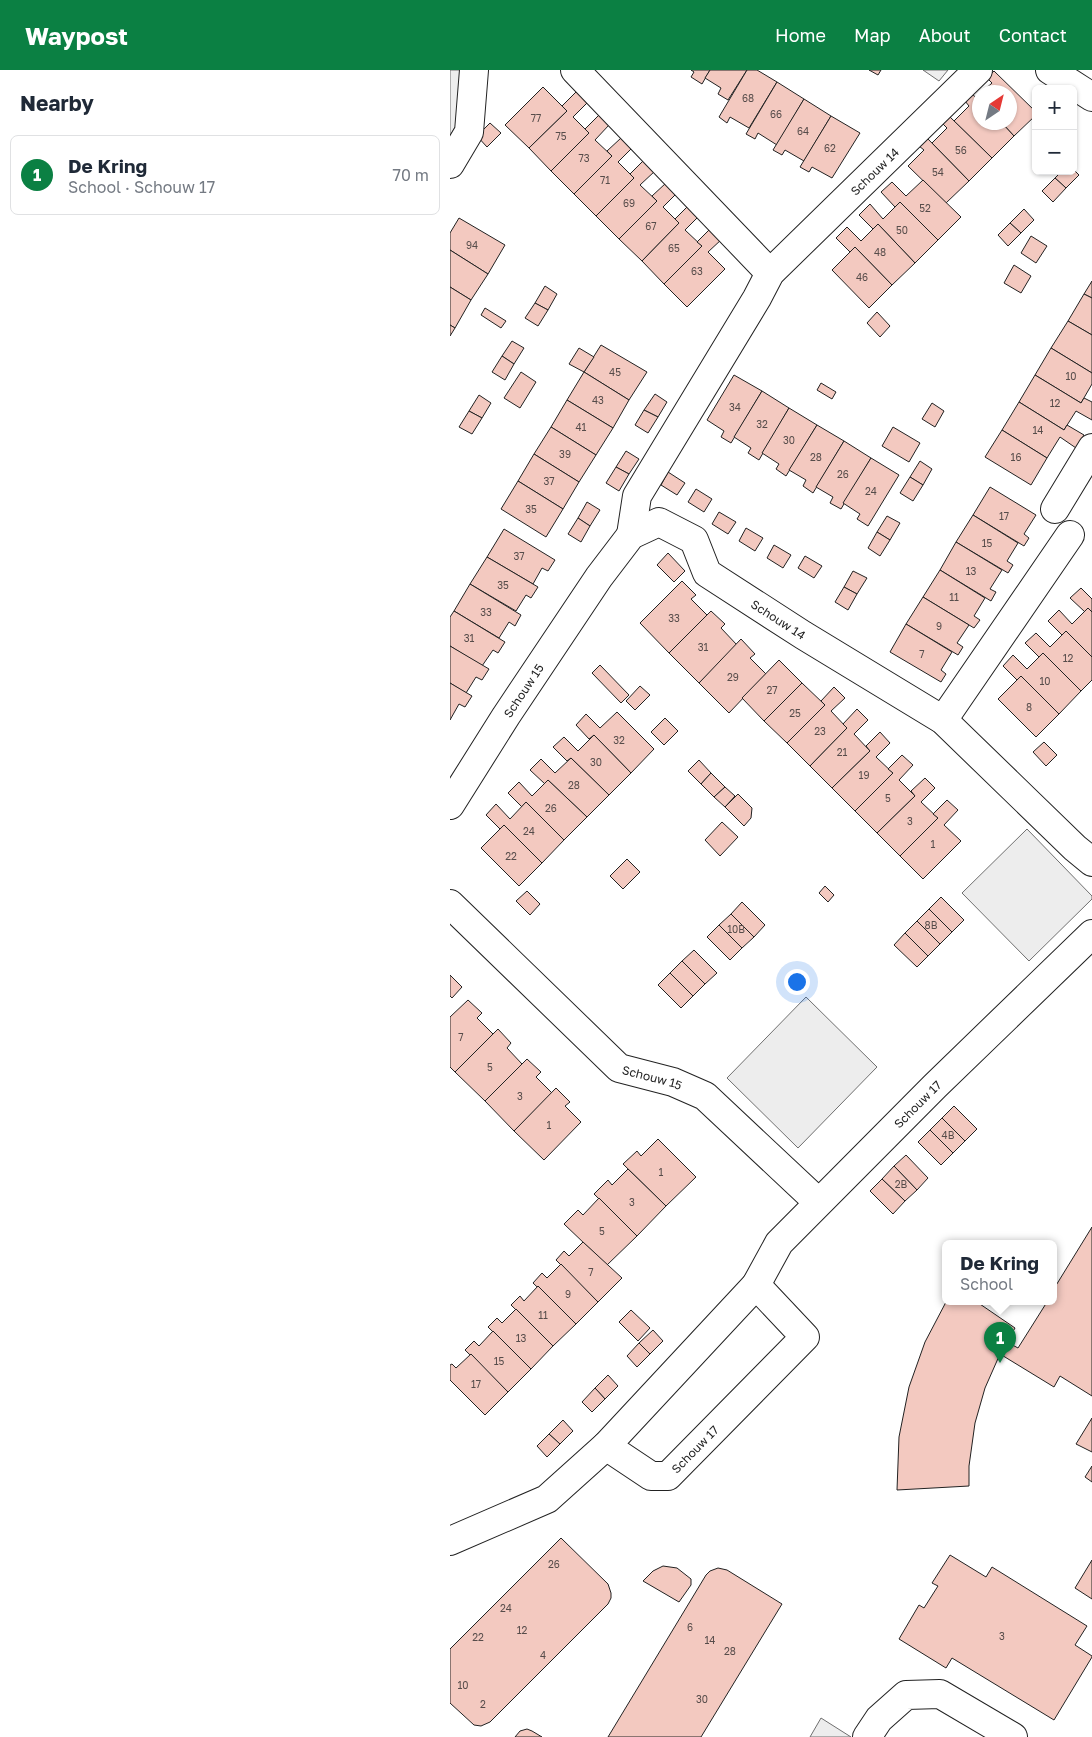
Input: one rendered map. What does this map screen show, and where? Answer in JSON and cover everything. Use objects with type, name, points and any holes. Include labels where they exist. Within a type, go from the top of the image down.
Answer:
[{"type":"street","points":[[450,164],[469,132],[474,70]]},
{"type":"street","points":[[575,70],[770,273]]},
{"type":"street","name":"Schouw 14","points":[[600,577],[631,535],[637,496],[757,298],[770,273],[978,70]]},
{"type":"street","points":[[1050,70],[1092,97]]},
{"type":"street","points":[[1055,509],[1092,448]]},
{"type":"street","name":"Schouw 14","points":[[631,535],[660,522],[694,540],[707,573],[803,636],[943,720],[1074,848],[1092,862]]},
{"type":"street","points":[[943,720],[1070,535]]},
{"type":"street","name":"Schouw 15","points":[[450,805],[506,716],[600,577]]},
{"type":"street","name":"Schouw 15","points":[[450,904],[619,1068],[673,1082],[705,1096],[818,1202]]},
{"type":"street","name":"Schouw 17","points":[[450,1541],[547,1499],[606,1446],[756,1285],[779,1243],[818,1202],[1092,934]]},
{"type":"street","name":"Schouw 17","points":[[606,1446],[651,1476],[668,1476],[806,1337],[756,1285]]},
{"type":"street","points":[[867,1737],[879,1719],[906,1695],[940,1694],[1013,1737]]},
{"type":"shaded area","points":[[450,70],[461,70],[461,117],[450,136]]},
{"type":"shaded area","points":[[923,70],[948,70],[939,81]]},
{"type":"shaded area","points":[[1027,829],[1092,896],[1092,899],[1029,961],[962,893]]},
{"type":"shaded area","points":[[806,997],[877,1067],[798,1148],[727,1078]]},
{"type":"shaded area","points":[[821,1718],[851,1737],[810,1737]]},
{"type":"building","points":[[691,70],[710,70],[702,84],[691,77],[694,72]]},
{"type":"building","points":[[710,70],[747,70],[728,100],[718,94],[721,88],[705,78]]},
{"type":"building","points":[[747,70],[757,70],[777,82],[749,128],[730,117],[727,123],[719,117]]},
{"type":"building","points":[[869,70],[881,70],[878,75]]},
{"type":"building","points":[[994,71],[1008,85],[990,85],[992,83],[987,78]]},
{"type":"building","points":[[777,82],[804,99],[777,145],[758,133],[755,139],[746,134]]},
{"type":"building","points":[[543,87],[567,111],[529,148],[505,125]]},
{"type":"building","points":[[576,92],[587,103],[573,117],[589,133],[551,171],[529,148],[567,111],[562,106]]},
{"type":"building","points":[[1017,93],[1032,108],[1032,119],[1014,136],[1008,130],[1017,130]]},
{"type":"building","points":[[972,94],[972,130],[1008,130],[1014,136],[992,158],[954,121],[969,106],[965,101]]},
{"type":"building","points":[[804,99],[831,116],[804,161],[785,150],[782,155],[773,150]]},
{"type":"building","points":[[599,115],[609,125],[595,140],[612,156],[574,194],[551,171],[589,133],[585,129]]},
{"type":"building","points":[[831,116],[860,133],[832,178],[812,167],[809,172],[800,167]]},
{"type":"building","points":[[949,116],[992,158],[969,181],[932,143],[947,128],[942,123]]},
{"type":"building","points":[[490,123],[501,133],[487,147],[477,136]]},
{"type":"building","points":[[621,138],[632,148],[618,162],[634,178],[596,216],[574,194],[612,156],[607,151]]},
{"type":"building","points":[[927,138],[969,181],[946,203],[908,166],[924,150],[919,146]]},
{"type":"building","points":[[644,160],[655,171],[640,185],[657,201],[619,239],[596,216],[634,178],[630,174]]},
{"type":"building","points":[[1077,173],[1079,175],[1066,188],[1055,178],[1058,175],[1077,175]]},
{"type":"building","points":[[1055,178],[1066,188],[1053,202],[1042,191]]},
{"type":"building","points":[[923,180],[961,217],[938,240],[900,202],[895,207],[881,192],[892,182],[906,196]]},
{"type":"building","points":[[666,183],[677,193],[663,207],[679,223],[642,261],[619,239],[657,201],[652,196]]},
{"type":"building","points":[[900,202],[938,240],[915,263],[878,224],[873,229],[859,215],[870,204],[883,219]]},
{"type":"building","points":[[689,205],[699,216],[685,230],[702,246],[664,284],[642,261],[679,223],[675,219]]},
{"type":"building","points":[[1024,209],[1034,220],[1021,233],[1010,223]]},
{"type":"building","points":[[459,218],[505,245],[488,274],[450,250],[450,233]]},
{"type":"building","points":[[1010,223],[1021,233],[1008,246],[998,235]]},
{"type":"building","points":[[878,224],[915,263],[892,285],[855,247],[850,252],[836,238],[847,227],[861,241]]},
{"type":"building","points":[[711,228],[722,239],[708,252],[725,269],[687,307],[664,284],[702,246],[697,242]]},
{"type":"building","points":[[1031,236],[1047,246],[1036,263],[1021,253]]},
{"type":"building","points":[[855,247],[892,285],[869,308],[832,270]]},
{"type":"building","points":[[450,250],[488,274],[471,300],[450,287]]},
{"type":"building","points":[[1014,265],[1031,276],[1021,293],[1004,283]]},
{"type":"building","points":[[1092,281],[1092,298],[1084,294]]},
{"type":"building","points":[[545,286],[557,294],[548,310],[535,303]]},
{"type":"building","points":[[450,287],[471,300],[455,328],[450,325]]},
{"type":"building","points":[[1084,294],[1092,298],[1092,335],[1068,321]]},
{"type":"building","points":[[535,303],[548,310],[538,326],[525,318]]},
{"type":"building","points":[[485,308],[506,321],[501,328],[481,315]]},
{"type":"building","points":[[877,312],[890,326],[880,337],[867,323]]},
{"type":"building","points":[[1068,321],[1092,335],[1092,373],[1051,348]]},
{"type":"building","points":[[450,325],[455,328],[450,336]]},
{"type":"building","points":[[512,341],[524,348],[514,364],[502,356]]},
{"type":"building","points":[[601,345],[647,372],[629,400],[584,372]]},
{"type":"building","points":[[579,348],[594,357],[584,372],[569,364]]},
{"type":"building","points":[[1051,348],[1092,373],[1092,384],[1081,403],[1035,375]]},
{"type":"building","points":[[502,356],[514,364],[505,380],[492,372]]},
{"type":"building","points":[[521,372],[536,382],[520,408],[504,398]]},
{"type":"building","points":[[584,372],[629,400],[613,428],[567,400]]},
{"type":"building","points":[[734,375],[762,391],[731,443],[721,437],[724,431],[707,420]]},
{"type":"building","points":[[1035,375],[1081,403],[1084,398],[1092,402],[1092,420],[1076,411],[1064,430],[1019,402]]},
{"type":"building","points":[[821,383],[836,392],[832,399],[817,390]]},
{"type":"building","points":[[762,391],[789,408],[759,460],[748,453],[751,448],[734,437]]},
{"type":"building","points":[[655,394],[667,402],[658,417],[644,410]]},
{"type":"building","points":[[479,395],[491,403],[482,418],[469,411]]},
{"type":"building","points":[[567,400],[613,428],[596,455],[551,427]]},
{"type":"building","points":[[1019,402],[1064,430],[1067,425],[1084,435],[1076,448],[1060,437],[1047,458],[1002,430]]},
{"type":"building","points":[[932,403],[944,411],[935,427],[922,419]]},
{"type":"building","points":[[789,408],[817,425],[786,476],[776,469],[779,464],[762,453]]},
{"type":"building","points":[[644,410],[658,417],[648,433],[635,425]]},
{"type":"building","points":[[469,411],[482,418],[472,434],[459,427]]},
{"type":"building","points":[[817,425],[844,441],[813,493],[803,486],[806,480],[789,470]]},
{"type":"building","points":[[551,427],[596,455],[579,482],[534,454]]},
{"type":"building","points":[[893,427],[920,443],[909,462],[882,446]]},
{"type":"building","points":[[1002,430],[1047,458],[1031,485],[985,457]]},
{"type":"building","points":[[844,441],[871,458],[841,509],[830,503],[833,497],[816,487]]},
{"type":"building","points":[[626,451],[639,459],[629,474],[616,467]]},
{"type":"building","points":[[534,454],[579,482],[563,509],[518,481]]},
{"type":"building","points":[[871,458],[899,475],[868,526],[857,519],[860,514],[843,503]]},
{"type":"building","points":[[920,461],[932,469],[923,485],[910,477]]},
{"type":"building","points":[[616,467],[629,474],[619,491],[606,483]]},
{"type":"building","points":[[668,472],[685,483],[677,495],[661,485]]},
{"type":"building","points":[[910,477],[923,485],[913,501],[900,493]]},
{"type":"building","points":[[518,481],[563,509],[546,537],[501,509]]},
{"type":"building","points":[[990,487],[1036,515],[1024,534],[1029,538],[1024,546],[973,515]]},
{"type":"building","points":[[696,489],[712,499],[704,512],[688,502]]},
{"type":"building","points":[[587,502],[600,510],[590,526],[578,518]]},
{"type":"building","points":[[719,512],[736,522],[728,534],[712,524]]},
{"type":"building","points":[[973,515],[1018,543],[1007,561],[1013,565],[1008,573],[956,542]]},
{"type":"building","points":[[887,516],[900,523],[890,540],[877,532]]},
{"type":"building","points":[[578,518],[590,526],[581,542],[568,534]]},
{"type":"building","points":[[746,528],[763,538],[755,551],[739,541]]},
{"type":"building","points":[[504,529],[555,560],[548,571],[542,568],[533,584],[487,557]]},
{"type":"building","points":[[877,532],[890,540],[880,556],[868,548]]},
{"type":"building","points":[[956,542],[1002,570],[990,589],[996,592],[991,601],[940,570]]},
{"type":"building","points":[[774,545],[791,555],[783,568],[767,558]]},
{"type":"building","points":[[668,553],[685,571],[674,582],[657,565]]},
{"type":"building","points":[[805,556],[822,566],[814,578],[798,568]]},
{"type":"building","points":[[487,557],[538,587],[531,598],[526,595],[516,611],[470,584]]},
{"type":"building","points":[[940,570],[985,598],[974,616],[980,620],[974,628],[923,597]]},
{"type":"building","points":[[853,571],[867,578],[857,594],[844,587]]},
{"type":"building","points":[[682,581],[696,595],[691,599],[707,615],[669,653],[640,623]]},
{"type":"building","points":[[470,584],[521,615],[515,626],[509,622],[499,638],[454,611]]},
{"type":"building","points":[[844,587],[857,594],[848,610],[835,602]]},
{"type":"building","points":[[1081,588],[1092,599],[1092,612],[1088,608],[1085,612],[1070,598]]},
{"type":"building","points":[[923,597],[969,625],[957,643],[963,647],[958,655],[906,624]]},
{"type":"building","points":[[1088,608],[1092,612],[1092,657],[1066,631],[1062,635],[1048,621],[1059,610],[1072,624]]},
{"type":"building","points":[[454,611],[505,642],[498,653],[493,650],[482,666],[450,646],[450,617]]},
{"type":"building","points":[[711,611],[725,624],[721,628],[737,645],[699,683],[669,653]]},
{"type":"building","points":[[906,624],[952,652],[941,670],[946,674],[941,682],[890,652]]},
{"type":"building","points":[[1066,631],[1092,657],[1092,680],[1081,691],[1043,653],[1039,657],[1025,643],[1036,633],[1050,647]]},
{"type":"building","points":[[741,639],[755,654],[750,658],[766,674],[729,713],[699,683]]},
{"type":"building","points":[[450,646],[489,669],[482,680],[476,677],[466,693],[450,683]]},
{"type":"building","points":[[1043,653],[1081,691],[1059,714],[1021,676],[1017,680],[1003,666],[1013,655],[1027,669]]},
{"type":"building","points":[[779,660],[802,683],[764,721],[742,698]]},
{"type":"building","points":[[600,665],[629,695],[621,703],[592,673]]},
{"type":"building","points":[[1021,676],[1059,714],[1036,737],[998,699]]},
{"type":"building","points":[[450,683],[472,696],[465,707],[459,704],[450,720]]},
{"type":"building","points":[[802,683],[825,705],[787,743],[764,721]]},
{"type":"building","points":[[640,686],[650,695],[635,710],[626,701]]},
{"type":"building","points":[[834,687],[845,698],[831,711],[847,728],[810,766],[787,743],[825,705],[821,701]]},
{"type":"building","points":[[857,709],[868,720],[854,734],[870,751],[832,788],[810,766],[847,728],[843,724]]},
{"type":"building","points":[[617,712],[654,749],[631,773],[594,735],[589,739],[576,725],[586,714],[600,728]]},
{"type":"building","points":[[665,718],[678,731],[664,745],[651,732]]},
{"type":"building","points":[[880,732],[890,743],[876,757],[893,773],[855,811],[832,788],[870,751],[866,746]]},
{"type":"building","points":[[594,735],[631,773],[609,795],[571,758],[567,761],[553,747],[564,737],[578,751]]},
{"type":"building","points":[[1044,742],[1057,755],[1046,766],[1033,752]]},
{"type":"building","points":[[902,755],[913,765],[899,780],[915,796],[877,833],[855,811],[893,773],[888,769]]},
{"type":"building","points":[[571,758],[609,795],[587,817],[548,780],[545,784],[530,770],[541,759],[555,773]]},
{"type":"building","points":[[699,760],[711,773],[701,784],[688,771]]},
{"type":"building","points":[[711,773],[725,787],[714,797],[701,784]]},
{"type":"building","points":[[925,778],[935,788],[921,802],[938,818],[900,856],[877,833],[915,796],[911,791]]},
{"type":"building","points":[[548,780],[587,817],[564,840],[526,802],[522,807],[508,793],[519,782],[532,796]]},
{"type":"building","points":[[725,787],[735,796],[725,807],[714,797]]},
{"type":"building","points":[[738,794],[752,808],[751,818],[744,826],[725,807]]},
{"type":"building","points":[[947,800],[958,810],[944,825],[961,841],[923,879],[900,856],[938,818],[933,814]]},
{"type":"building","points":[[526,802],[564,840],[542,863],[504,825],[500,829],[486,815],[496,804],[510,819]]},
{"type":"building","points":[[722,822],[738,837],[720,856],[705,840]]},
{"type":"building","points":[[504,825],[542,863],[519,886],[481,848]]},
{"type":"building","points":[[627,859],[640,872],[623,889],[610,876]]},
{"type":"building","points":[[825,886],[834,895],[828,902],[819,893]]},
{"type":"building","points":[[527,891],[540,904],[530,915],[516,901]]},
{"type":"building","points":[[941,897],[964,920],[952,932],[929,909]]},
{"type":"building","points":[[742,902],[765,925],[754,937],[731,914]]},
{"type":"building","points":[[929,909],[952,932],[940,944],[917,921]]},
{"type":"building","points":[[731,914],[754,937],[742,948],[719,925]]},
{"type":"building","points":[[917,921],[940,944],[928,956],[905,933]]},
{"type":"building","points":[[719,925],[742,948],[730,960],[707,937]]},
{"type":"building","points":[[905,933],[928,956],[917,967],[894,945]]},
{"type":"building","points":[[694,950],[717,973],[705,984],[682,961]]},
{"type":"building","points":[[682,961],[705,984],[693,996],[670,973]]},
{"type":"building","points":[[670,973],[693,996],[681,1008],[658,985]]},
{"type":"building","points":[[450,975],[462,987],[452,998],[450,996]]},
{"type":"building","points":[[468,1000],[482,1013],[477,1018],[493,1034],[455,1072],[450,1067],[450,1017]]},
{"type":"building","points":[[498,1029],[511,1043],[507,1048],[522,1064],[485,1101],[455,1072]]},
{"type":"building","points":[[527,1059],[541,1072],[536,1077],[552,1093],[514,1131],[485,1101]]},
{"type":"building","points":[[556,1088],[570,1102],[565,1106],[581,1122],[544,1160],[514,1131]]},
{"type":"building","points":[[954,1106],[977,1129],[965,1141],[942,1118]]},
{"type":"building","points":[[942,1118],[965,1141],[953,1153],[930,1130]]},
{"type":"building","points":[[930,1130],[953,1153],[941,1165],[918,1142]]},
{"type":"building","points":[[658,1139],[696,1177],[666,1206],[623,1164],[637,1151],[641,1156]]},
{"type":"building","points":[[906,1155],[928,1178],[917,1190],[894,1166]]},
{"type":"building","points":[[894,1166],[917,1190],[905,1201],[882,1179]]},
{"type":"building","points":[[628,1169],[666,1206],[637,1236],[594,1194],[608,1180],[612,1185]]},
{"type":"building","points":[[882,1179],[905,1201],[893,1214],[870,1191]]},
{"type":"building","points":[[599,1198],[637,1236],[607,1265],[564,1224],[578,1210],[583,1215]]},
{"type":"building","points":[[1092,1227],[1092,1396],[1060,1376],[1054,1387],[1000,1354],[985,1388],[975,1423],[969,1466],[969,1486],[897,1490],[899,1437],[909,1387],[925,1342],[944,1305],[981,1305],[1015,1328],[1007,1342],[1018,1348],[1045,1305],[1057,1305],[1057,1284]]},
{"type":"building","points":[[583,1242],[622,1278],[598,1302],[556,1260],[564,1251],[569,1256]]},
{"type":"building","points":[[561,1264],[598,1302],[576,1324],[533,1283],[542,1273],[547,1278]]},
{"type":"building","points":[[538,1286],[576,1324],[553,1346],[511,1305],[520,1296],[524,1301]]},
{"type":"building","points":[[516,1309],[553,1346],[531,1369],[488,1327],[497,1318],[502,1323]]},
{"type":"building","points":[[631,1310],[650,1328],[638,1341],[619,1322]]},
{"type":"building","points":[[653,1330],[663,1341],[650,1354],[639,1343]]},
{"type":"building","points":[[493,1331],[531,1369],[508,1392],[465,1350],[474,1341],[479,1346]]},
{"type":"building","points":[[639,1343],[650,1354],[637,1367],[627,1356]]},
{"type":"building","points":[[471,1354],[508,1392],[485,1415],[450,1380],[450,1365],[452,1364],[456,1368]]},
{"type":"building","points":[[608,1375],[618,1386],[605,1399],[595,1388]]},
{"type":"building","points":[[595,1388],[605,1399],[592,1412],[582,1402]]},
{"type":"building","points":[[1092,1418],[1092,1452],[1076,1444]]},
{"type":"building","points":[[563,1420],[573,1431],[560,1444],[549,1434]]},
{"type":"building","points":[[549,1434],[560,1444],[547,1457],[537,1446]]},
{"type":"building","points":[[1092,1466],[1092,1482],[1085,1477]]},
{"type":"building","points":[[561,1538],[608,1584],[611,1598],[608,1604],[490,1722],[481,1726],[474,1725],[450,1703],[450,1649]]},
{"type":"building","points":[[950,1555],[986,1577],[992,1567],[1087,1626],[1075,1645],[1092,1657],[1054,1720],[952,1658],[946,1668],[899,1639],[919,1605],[924,1608],[938,1586],[932,1583]]},
{"type":"building","points":[[1092,1560],[1092,1599],[1075,1588]]},
{"type":"building","points":[[663,1566],[677,1568],[691,1579],[691,1585],[679,1602],[643,1581],[653,1571]]},
{"type":"building","points":[[718,1568],[727,1570],[782,1604],[701,1737],[608,1737],[706,1575]]},
{"type":"building","points":[[527,1729],[542,1737],[515,1737],[520,1731]]},
{"type":"place","name":"De Kring","points":[[1000,1363]]}]
